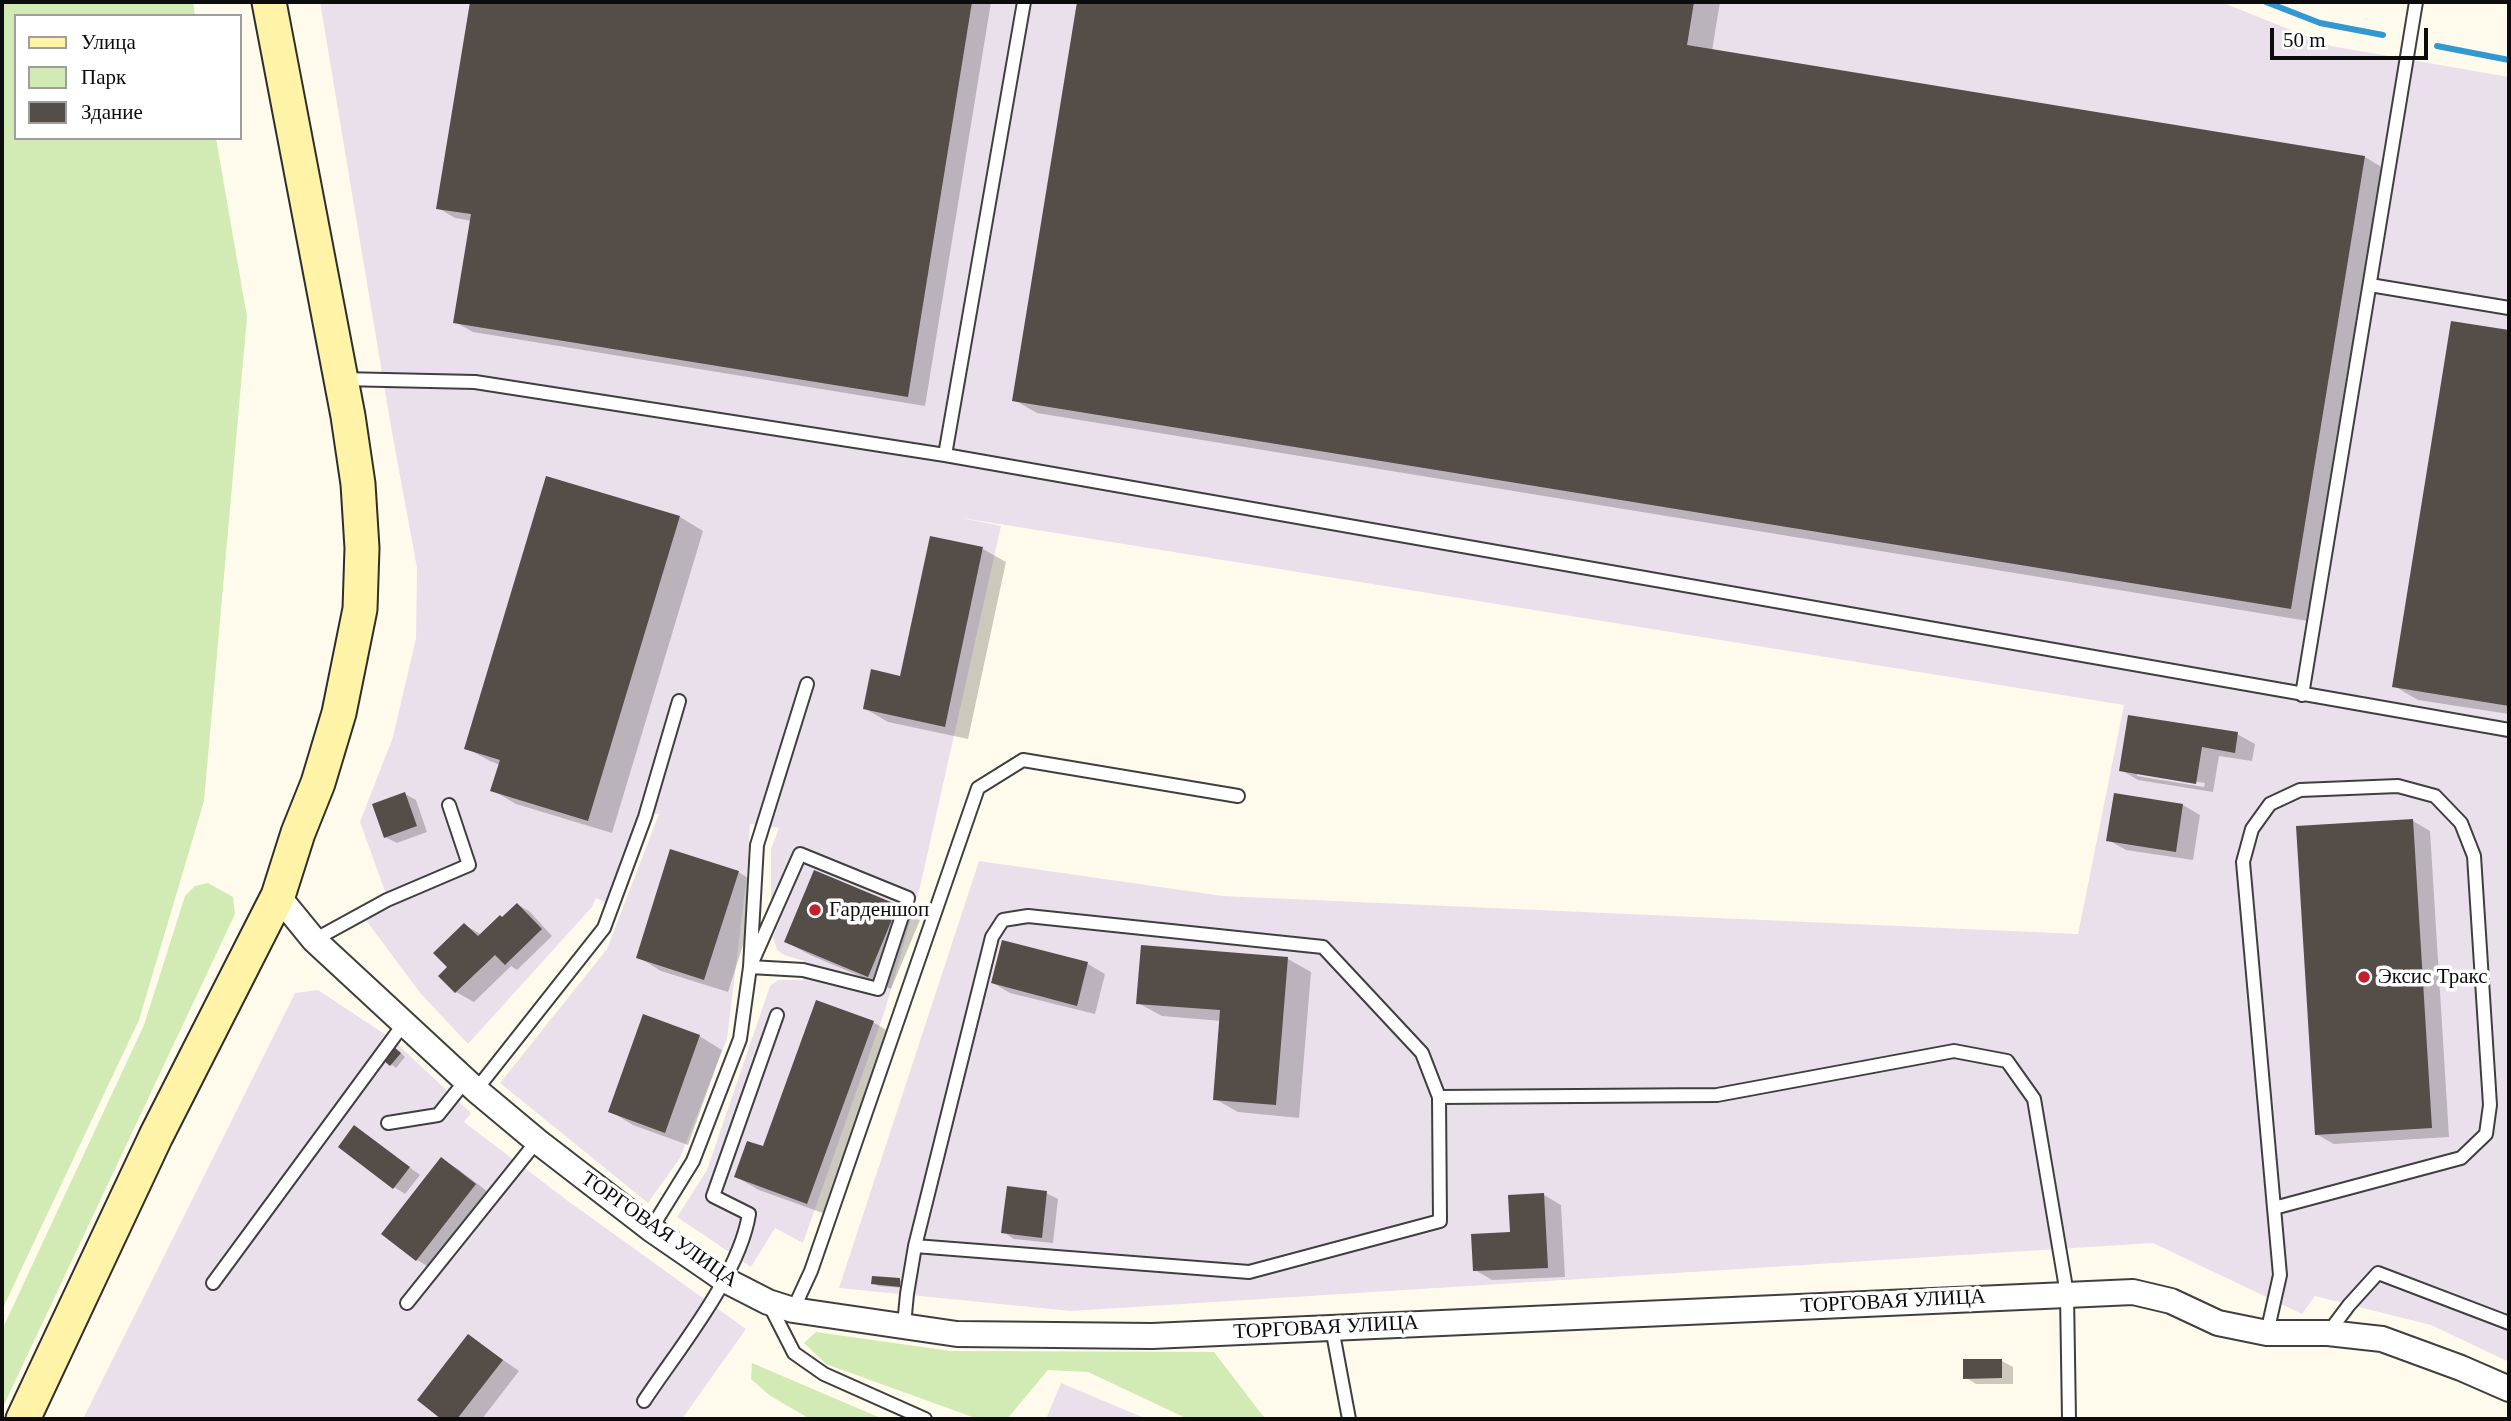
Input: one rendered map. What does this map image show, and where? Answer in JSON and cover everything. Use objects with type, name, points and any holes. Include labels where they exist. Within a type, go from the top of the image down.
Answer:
[{"type":"main road","points":[[23,1419],[156,1136],[278,896],[298,833],[318,783],[339,713],[360,609],[362,548],[358,484],[341,379],[269,2]]},
{"type":"street","name":"ТОРГОВАЯ УЛИЦА","points":[[278,896],[314,940],[471,1085],[537,1141],[650,1229],[725,1280],[768,1302],[793,1310],[957,1334],[1124,1336],[2133,1292],[2171,1301],[2218,1323],[2267,1333],[2328,1333],[2382,1339],[2509,1389]]},
{"type":"lane","points":[[944,455],[1024,2]]},
{"type":"lane","points":[[2301,695],[2416,2]]},
{"type":"lane","points":[[2370,285],[2509,308]]},
{"type":"lane","points":[[341,379],[475,382],[944,455],[2509,730]]},
{"type":"lane","points":[[650,1229],[693,1161],[740,1039],[750,967],[757,845],[807,684]]},
{"type":"lane","points":[[388,1123],[438,1115],[471,1085],[604,928],[645,817],[679,701]]},
{"type":"lane","points":[[793,1310],[816,1258],[978,788],[1023,760],[1238,796]]},
{"type":"lane","points":[[2267,1333],[2280,1275],[2243,862],[2252,829],[2270,804],[2300,790],[2398,786],[2435,796],[2461,823],[2474,856],[2490,1105],[2486,1134],[2461,1158],[2274,1208]]},
{"type":"lane","points":[[314,940],[387,900],[469,865],[449,805]]},
{"type":"lane","points":[[800,854],[908,898],[878,989],[803,970],[750,967],[800,854]]},
{"type":"lane","points":[[904,1325],[915,1246],[992,937],[1003,920],[1028,916],[1323,947],[1422,1053],[1439,1097],[1440,1221],[1249,1272],[915,1246]]},
{"type":"lane","points":[[645,1401],[725,1280],[745,1236],[749,1214],[713,1196],[777,1015]]},
{"type":"lane","points":[[213,1283],[405,1023]]},
{"type":"lane","points":[[1439,1097],[1717,1095],[1954,1051],[2007,1061],[2034,1099],[2067,1294],[2069,1419]]},
{"type":"lane","points":[[407,1303],[537,1141]]},
{"type":"lane","points":[[2328,1333],[2348,1305],[2378,1273],[2509,1323]]},
{"type":"lane","points":[[768,1302],[794,1353],[824,1374],[925,1419]]},
{"type":"lane","points":[[1332,1328],[1349,1419]]},
{"type":"shaded area","points":[[320,2],[2221,2],[2331,46],[2509,77],[2509,1362],[2431,1325],[2315,1296],[2302,1314],[2153,1243],[1071,1311],[839,1288],[979,861],[1223,896],[2078,934],[2124,705],[962,518],[1001,526],[920,887],[885,1010],[803,1243],[775,1228],[751,1267],[677,1217],[707,1170],[770,986],[778,980],[803,980],[804,961],[777,950],[773,937],[794,885],[782,880],[771,904],[771,849],[779,828],[750,824],[747,875],[727,1039],[680,1158],[648,1203],[500,1083],[607,949],[659,814],[641,812],[607,903],[596,898],[592,907],[468,1044],[421,994],[365,919],[391,908],[360,822],[393,737],[416,638],[417,568]]},
{"type":"shaded area","points":[[318,990],[392,1039],[471,1113],[464,1122],[568,1201],[746,1329],[682,1419],[83,1419],[295,993]]},
{"type":"shaded area","points":[[1061,1383],[1147,1419],[1046,1419]]},
{"type":"green space","points":[[2,2],[193,2],[195,14],[14,14],[14,140],[216,140],[247,317],[204,801],[139,1020],[2,1310]]},
{"type":"green space","points":[[208,883],[233,897],[235,914],[2,1409],[2,1330],[144,1025],[185,896],[195,886]]},
{"type":"green space","points":[[816,1332],[951,1351],[1214,1352],[1268,1419],[1188,1419],[1088,1372],[1048,1370],[1007,1419],[978,1419],[826,1364],[804,1343]]},
{"type":"green space","points":[[752,1363],[883,1419],[810,1419],[769,1395],[751,1379]]},
{"type":"building","points":[[470,2],[972,2],[908,397],[453,323],[471,214],[436,209]]},
{"type":"building","points":[[1077,2],[1694,2],[1687,45],[2365,156],[2291,609],[1012,401]]},
{"type":"building","points":[[2451,321],[2509,330],[2509,706],[2392,687]]},
{"type":"building","points":[[546,476],[680,516],[588,821],[490,791],[500,760],[464,749]]},
{"type":"building","points":[[930,536],[983,547],[945,727],[863,709],[871,669],[900,676]]},
{"type":"building","points":[[2128,715],[2238,732],[2235,753],[2202,747],[2196,784],[2119,771]]},
{"type":"building","points":[[405,792],[417,826],[384,838],[372,804]]},
{"type":"building","points":[[2114,793],[2183,804],[2176,852],[2106,841]]},
{"type":"building","name":"Эксис Тракс","points":[[2413,819],[2432,1128],[2315,1135],[2296,826]]},
{"type":"building","points":[[670,849],[739,871],[704,980],[636,958]]},
{"type":"building","points":[[814,870],[898,905],[868,977],[784,942]]},
{"type":"building","points":[[517,903],[542,929],[505,965],[495,955],[455,993],[438,976],[447,967],[433,953],[464,923],[478,936]]},
{"type":"building","points":[[1002,940],[1088,962],[1077,1006],[991,983]]},
{"type":"building","points":[[1141,945],[1288,957],[1276,1105],[1213,1100],[1220,1010],[1136,1004]]},
{"type":"building","points":[[816,1000],[874,1021],[807,1204],[734,1177],[747,1141],[763,1146]]},
{"type":"building","points":[[643,1014],[700,1035],[665,1133],[608,1112]]},
{"type":"building","points":[[394,1047],[401,1053],[390,1066],[383,1060]]},
{"type":"building","points":[[354,1125],[410,1167],[393,1189],[338,1147]]},
{"type":"building","points":[[441,1157],[476,1184],[416,1261],[381,1234]]},
{"type":"building","points":[[1007,1186],[1047,1191],[1042,1238],[1001,1233]]},
{"type":"building","points":[[1544,1193],[1548,1268],[1473,1271],[1471,1234],[1510,1232],[1508,1195]]},
{"type":"building","points":[[872,1276],[900,1278],[900,1287],[871,1284]]},
{"type":"building","points":[[468,1334],[503,1360],[457,1419],[441,1419],[417,1400]]},
{"type":"building","points":[[1963,1359],[2002,1359],[2002,1378],[1963,1379]]},
{"type":"waterway","points":[[2266,2],[2320,23],[2383,35]]},
{"type":"waterway","points":[[2437,46],[2509,60]]},
{"type":"place","name":"Гарденшоп","points":[[815,910]]},
{"type":"place","name":"Эксис Тракс","points":[[2364,977]]}]
